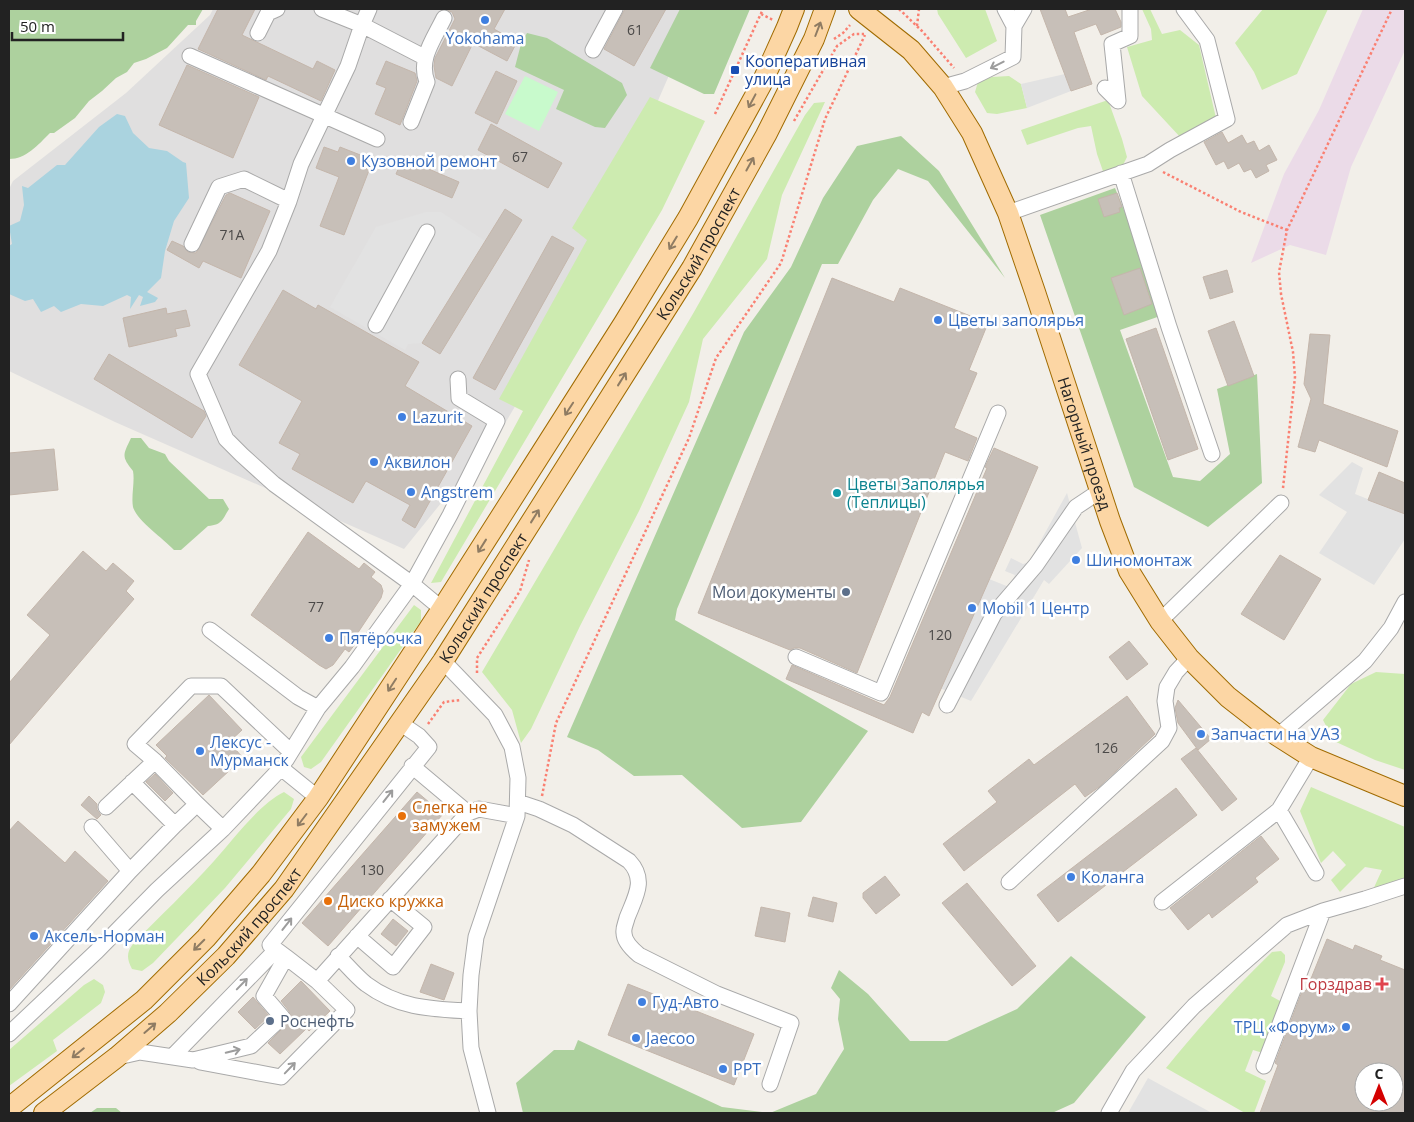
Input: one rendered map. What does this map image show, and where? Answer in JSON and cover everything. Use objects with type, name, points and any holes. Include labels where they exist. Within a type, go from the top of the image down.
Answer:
[{"type":"main road","name":"Кольский проспект","points":[[9,1108],[144,1000],[206,938],[261,874],[318,798],[442,609],[624,323],[688,218],[761,85],[788,28],[794,9]]},
{"type":"main road","name":"Кольский проспект","points":[[44,1113],[117,1058],[168,1012],[226,956],[284,889],[444,661],[692,268],[766,136],[814,39],[826,9]]},
{"type":"main road","name":"Нагорный проезд","points":[[862,16],[911,50],[943,87],[972,133],[1008,214],[1100,491],[1129,570],[1160,622],[1189,658],[1228,697],[1278,736],[1312,757],[1405,796]]},
{"type":"main road","points":[[419,644],[444,661]]},
{"type":"street","points":[[258,33],[268,13],[277,9]]},
{"type":"street","points":[[322,9],[362,25],[424,57]]},
{"type":"street","points":[[369,9],[348,66],[301,164],[269,251],[198,374],[226,439],[242,455],[274,484],[412,584],[442,609]]},
{"type":"street","points":[[593,50],[615,9]]},
{"type":"street","points":[[1005,9],[1014,26]]},
{"type":"street","points":[[943,87],[965,81],[1013,56],[1014,26],[1024,9]]},
{"type":"street","points":[[1105,88],[1118,102],[1112,44],[1130,36],[1130,9]]},
{"type":"street","points":[[1008,214],[1148,164],[1227,119],[1208,40],[1184,9]]},
{"type":"street","points":[[411,122],[427,82],[424,75],[424,57],[444,18]]},
{"type":"street","points":[[190,56],[377,140]]},
{"type":"street","points":[[1121,174],[1169,327],[1212,454]]},
{"type":"street","points":[[192,244],[219,187],[244,179],[289,200]]},
{"type":"street","points":[[376,326],[427,232]]},
{"type":"street","points":[[9,1034],[97,951],[157,890],[223,829],[281,768],[318,708],[352,667],[412,584],[450,515],[497,421],[460,398],[458,379]]},
{"type":"street","points":[[796,658],[881,694],[998,413]]},
{"type":"street","points":[[947,705],[994,614],[1036,565],[1076,507],[1100,491]]},
{"type":"street","points":[[1160,622],[1282,503]]},
{"type":"street","points":[[1278,736],[1365,661],[1391,628],[1405,602]]},
{"type":"street","points":[[210,630],[298,697],[318,708]]},
{"type":"street","points":[[1009,882],[1162,741],[1168,728],[1165,701],[1167,687],[1176,672],[1189,658]]},
{"type":"street","points":[[444,661],[495,715],[512,747],[518,778],[517,809],[476,936],[471,975],[469,1011],[471,1048],[488,1113]]},
{"type":"street","points":[[223,829],[156,762],[135,744],[191,686],[221,686],[291,752]]},
{"type":"street","points":[[172,1057],[278,951],[412,766],[429,747],[419,736],[400,723]]},
{"type":"street","points":[[1162,902],[1279,810],[1312,757]]},
{"type":"street","points":[[106,807],[156,762]]},
{"type":"street","points":[[412,766],[468,813]]},
{"type":"street","points":[[281,768],[318,798]]},
{"type":"street","points":[[132,782],[175,825]]},
{"type":"street","points":[[9,1004],[130,871],[196,804]]},
{"type":"street","points":[[316,980],[468,813],[479,809],[540,809],[573,825],[629,861],[635,868],[639,876],[638,887],[623,935],[632,949],[639,955],[717,994],[791,1023],[770,1084]]},
{"type":"street","points":[[1279,810],[1316,873]]},
{"type":"street","points":[[92,827],[130,871]]},
{"type":"street","points":[[1109,1113],[1133,1071],[1194,1006],[1287,925],[1323,911],[1405,886]]},
{"type":"street","points":[[357,936],[393,967],[424,927],[390,899]]},
{"type":"street","points":[[1264,1066],[1323,911]]},
{"type":"street","points":[[117,1058],[140,1052],[281,1077],[347,1010],[316,980],[249,929]]},
{"type":"street","points":[[193,1060],[251,1046],[282,1017],[264,996],[278,951]]},
{"type":"street","points":[[338,956],[364,983],[398,1003],[421,1008],[469,1011]]},
{"type":"path","points":[[714,114],[763,9]]},
{"type":"path","points":[[899,9],[917,26],[965,81]]},
{"type":"path","points":[[917,26],[919,9]]},
{"type":"path","points":[[1282,503],[1295,377],[1293,352],[1281,294],[1279,272],[1287,230],[1392,9]]},
{"type":"path","points":[[835,50],[829,46],[834,38],[843,33],[862,16]]},
{"type":"path","points":[[540,809],[556,722],[689,438],[716,358],[781,263],[825,119],[862,16]]},
{"type":"path","points":[[1148,164],[1242,212],[1287,230]]},
{"type":"shaded area","points":[[213,9],[707,9],[677,57],[552,344],[504,425],[404,549],[115,422],[9,371],[9,189],[13,181],[126,93],[210,15]]},
{"type":"shaded area","points":[[1363,9],[1405,9],[1405,50],[1351,167],[1326,255],[1290,245],[1251,263],[1284,174],[1319,110]]},
{"type":"shaded area","points":[[1065,74],[1071,91],[1027,108],[1021,84]]},
{"type":"shaded area","points":[[426,212],[441,212],[485,241],[422,343],[408,344],[405,350],[330,307],[376,227]]},
{"type":"shaded area","points":[[1352,462],[1363,468],[1355,494],[1405,514],[1405,539],[1374,585],[1319,553],[1347,512],[1319,495]]},
{"type":"shaded area","points":[[1067,493],[1082,548],[1049,584],[1044,580],[971,701],[940,688],[989,579],[1009,587],[1015,575],[1005,571],[1011,558],[1023,564],[1029,562]]},
{"type":"shaded area","points":[[1148,1078],[1212,1113],[1128,1113]]},
{"type":"green space","points":[[9,9],[203,9],[196,21],[196,25],[188,25],[167,48],[134,63],[127,72],[116,78],[89,101],[75,118],[54,133],[50,133],[26,154],[9,159]]},
{"type":"green space","points":[[680,9],[750,9],[714,94],[704,94],[650,68]]},
{"type":"green space","points":[[937,9],[985,9],[997,41],[966,58],[938,14]]},
{"type":"green space","points":[[1142,9],[1150,9],[1162,34],[1180,30],[1199,45],[1216,118],[1181,138],[1142,96],[1127,47],[1152,40],[1151,29]]},
{"type":"green space","points":[[1263,9],[1328,9],[1297,74],[1262,90],[1254,72],[1235,43]]},
{"type":"green space","points":[[527,33],[547,38],[622,83],[627,95],[605,128],[595,127],[556,109],[564,90],[515,67],[521,44]]},
{"type":"green space","points":[[525,76],[558,92],[539,131],[505,114]]},
{"type":"green space","points":[[1009,76],[1021,84],[1027,108],[997,114],[987,113],[975,92],[978,82],[992,77]]},
{"type":"green space","points":[[650,97],[705,121],[662,210],[441,582],[431,583],[523,411],[499,399],[587,240],[572,228]]},
{"type":"green space","points":[[1108,100],[1127,157],[1123,165],[1104,174],[1097,154],[1091,126],[1078,128],[1027,145],[1021,130]]},
{"type":"green space","points":[[825,102],[782,195],[767,259],[703,339],[689,402],[639,511],[580,626],[531,729],[521,743],[512,710],[482,672],[694,312],[805,115],[814,103]]},
{"type":"green space","points":[[901,136],[939,171],[1005,278],[928,181],[898,169],[873,200],[838,264],[822,264],[677,609],[675,620],[868,731],[801,822],[742,828],[682,775],[634,776],[598,750],[567,737],[744,332],[791,267],[823,198],[857,146]]},
{"type":"green space","points":[[1115,188],[1166,314],[1120,330],[1173,477],[1200,481],[1230,454],[1217,389],[1257,374],[1262,483],[1208,527],[1134,487],[1040,215]]},
{"type":"green space","points":[[131,438],[141,438],[149,448],[165,454],[169,461],[209,499],[223,499],[229,509],[222,520],[217,524],[208,526],[181,550],[174,550],[135,512],[132,498],[133,471],[126,462],[124,455]]},
{"type":"green space","points":[[414,605],[421,610],[421,621],[321,762],[311,769],[304,767],[301,757]]},
{"type":"green space","points":[[1376,672],[1405,674],[1405,770],[1375,760],[1334,741],[1323,720],[1351,684]]},
{"type":"green space","points":[[1311,787],[1405,827],[1405,882],[1371,894],[1382,870],[1365,867],[1340,892],[1331,880],[1346,865],[1333,851],[1321,863],[1300,811]]},
{"type":"green space","points":[[284,792],[294,799],[291,809],[225,888],[153,963],[142,971],[132,969],[128,956],[133,944],[204,872],[247,823],[265,805]]},
{"type":"green space","points":[[1281,951],[1285,955],[1285,962],[1271,996],[1282,1002],[1263,1053],[1253,1050],[1245,1071],[1266,1081],[1254,1113],[1245,1113],[1166,1068],[1244,980],[1272,952]]},
{"type":"green space","points":[[1071,956],[1146,1017],[1074,1103],[1052,1113],[770,1113],[816,1094],[844,1049],[838,1019],[840,999],[831,988],[839,970],[868,994],[910,1041],[947,1041],[1017,1009]]},
{"type":"green space","points":[[94,979],[103,985],[105,992],[101,1003],[53,1040],[57,1051],[9,1086],[9,1050],[84,985]]},
{"type":"green space","points":[[578,1040],[722,1107],[770,1113],[523,1113],[516,1083],[554,1050],[574,1050]]},
{"type":"green space","points":[[97,1108],[116,1108],[122,1113],[90,1113]]},
{"type":"water","points":[[117,114],[125,116],[133,133],[149,148],[167,151],[186,163],[189,198],[174,221],[165,251],[161,278],[147,292],[158,298],[155,302],[140,306],[143,297],[139,295],[130,309],[131,297],[127,295],[103,306],[81,304],[61,312],[54,306],[41,312],[33,299],[25,301],[9,294],[9,246],[12,244],[9,226],[20,221],[24,205],[22,186],[28,188],[57,165],[65,165],[99,127]]},
{"type":"building","points":[[218,9],[255,9],[242,35],[313,69],[317,61],[335,70],[321,101],[268,76],[266,80],[198,49]]},
{"type":"building","points":[[444,9],[505,9],[494,29],[517,42],[507,61],[473,43],[452,86],[436,78],[435,58],[455,19],[452,12]]},
{"type":"building","points":[[625,9],[666,9],[634,66],[604,49]]},
{"type":"building","points":[[1040,9],[1065,9],[1068,17],[1092,9],[1115,9],[1121,22],[1121,27],[1101,35],[1096,24],[1074,32],[1092,84],[1071,91]]},
{"type":"building","points":[[386,61],[415,73],[417,81],[400,125],[375,114],[386,88],[376,84]]},
{"type":"building","points":[[187,65],[259,97],[233,158],[159,125]]},
{"type":"building","points":[[496,71],[517,81],[497,124],[475,113]]},
{"type":"building","points":[[491,124],[562,163],[548,188],[478,150]]},
{"type":"building","points":[[1222,132],[1228,143],[1242,135],[1247,144],[1254,141],[1259,151],[1269,145],[1277,160],[1266,165],[1269,171],[1256,178],[1251,169],[1244,172],[1239,163],[1228,169],[1224,161],[1216,165],[1204,142]]},
{"type":"building","points":[[324,147],[338,152],[340,147],[373,160],[344,235],[320,226],[339,177],[316,168]]},
{"type":"building","points":[[403,158],[459,182],[452,198],[396,174]]},
{"type":"building","points":[[230,193],[270,211],[241,278],[203,261],[199,268],[167,250],[172,241],[183,246],[188,252],[196,253],[226,195]]},
{"type":"building","points":[[1117,193],[1122,207],[1119,208],[1120,212],[1104,217],[1098,199]]},
{"type":"building","points":[[505,209],[522,220],[440,354],[422,343]]},
{"type":"building","points":[[552,236],[574,248],[495,390],[473,378]]},
{"type":"building","points":[[1140,268],[1152,304],[1124,315],[1111,278]]},
{"type":"building","points":[[1227,270],[1233,292],[1210,299],[1203,277]]},
{"type":"building","name":"Цветы Заполярья (Теплицы)","points":[[832,278],[894,302],[900,288],[988,323],[969,370],[977,373],[954,428],[977,438],[968,461],[945,452],[857,673],[800,648],[790,650],[698,613]]},
{"type":"building","points":[[283,290],[316,309],[318,305],[419,362],[405,386],[472,426],[415,528],[402,520],[410,505],[366,481],[353,503],[292,469],[300,454],[279,443],[302,401],[239,365]]},
{"type":"building","points":[[166,308],[167,314],[186,310],[190,326],[175,329],[177,336],[129,347],[123,318]]},
{"type":"building","points":[[1234,321],[1254,376],[1228,386],[1208,331]]},
{"type":"building","points":[[1156,328],[1198,449],[1168,460],[1126,339]]},
{"type":"building","points":[[1310,334],[1330,335],[1323,404],[1398,431],[1387,467],[1319,440],[1315,452],[1298,447],[1311,399],[1304,384]]},
{"type":"building","points":[[109,354],[204,411],[206,416],[192,438],[94,379]]},
{"type":"building","points":[[994,448],[1038,467],[929,716],[922,712],[913,733],[786,679],[792,665],[884,705],[890,697]]},
{"type":"building","points":[[54,449],[58,490],[9,495],[9,453]]},
{"type":"building","points":[[1379,472],[1405,483],[1405,514],[1368,500]]},
{"type":"building","points":[[308,532],[359,569],[364,563],[375,572],[371,577],[381,585],[383,591],[381,598],[353,640],[356,643],[349,652],[345,649],[333,665],[326,669],[251,615]]},
{"type":"building","points":[[83,551],[106,571],[113,563],[134,581],[126,591],[134,599],[9,745],[9,683],[50,635],[27,615]]},
{"type":"building","points":[[1280,555],[1321,579],[1284,640],[1241,614]]},
{"type":"building","points":[[1129,641],[1148,664],[1127,680],[1109,657]]},
{"type":"building","name":"Лексус - Мурманск","points":[[209,695],[242,730],[229,742],[243,758],[203,795],[165,758],[167,756],[156,745]]},
{"type":"building","points":[[1127,696],[1155,734],[1099,787],[1085,797],[1075,784],[964,871],[943,844],[997,802],[988,791],[1029,759],[1034,765]]},
{"type":"building","points":[[1178,700],[1211,739],[1198,750],[1178,723],[1175,708]]},
{"type":"building","points":[[1196,748],[1237,799],[1222,811],[1181,759]]},
{"type":"building","points":[[155,774],[173,793],[165,801],[146,782]]},
{"type":"building","points":[[1176,788],[1197,815],[1058,922],[1037,895]]},
{"type":"building","points":[[417,792],[443,814],[328,946],[302,923]]},
{"type":"building","points":[[89,796],[97,804],[97,810],[101,815],[97,819],[81,805]]},
{"type":"building","name":"Аксель-Норман","points":[[18,821],[65,863],[75,851],[108,881],[9,990],[9,831]]},
{"type":"building","points":[[1261,836],[1279,859],[1255,878],[1258,882],[1212,918],[1209,913],[1188,930],[1170,908]]},
{"type":"building","points":[[885,876],[900,895],[876,914],[863,898],[863,893]]},
{"type":"building","points":[[967,883],[1036,966],[1012,986],[942,903]]},
{"type":"building","points":[[813,897],[837,903],[833,922],[808,916]]},
{"type":"building","points":[[761,907],[790,913],[785,942],[755,936]]},
{"type":"building","points":[[393,919],[408,931],[396,946],[381,934]]},
{"type":"building","name":"ТРЦ «Форум»","points":[[1327,939],[1353,950],[1355,945],[1382,956],[1380,960],[1405,970],[1405,1113],[1260,1113],[1278,1065],[1275,1063],[1303,989],[1306,991]]},
{"type":"building","points":[[431,964],[454,973],[444,1000],[420,992]]},
{"type":"building","points":[[301,981],[330,1011],[309,1031],[307,1028],[280,1054],[268,1043],[291,1020],[289,1011],[281,1001]]},
{"type":"building","points":[[628,984],[754,1034],[734,1085],[608,1035]]},
{"type":"building","points":[[253,997],[269,1016],[255,1029],[238,1012]]},
{"type":"place","name":"Yokohama","points":[[485,20]]},
{"type":"place","name":"Кооперативная улица","points":[[735,70]]},
{"type":"place","name":"Кузовной ремонт","points":[[351,161]]},
{"type":"place","name":"Цветы заполярья","points":[[938,320]]},
{"type":"place","name":"Lazurit","points":[[402,417]]},
{"type":"place","name":"Аквилон","points":[[374,462]]},
{"type":"place","name":"Angstrem","points":[[411,492]]},
{"type":"place","name":"Цветы Заполярья (Теплицы)","points":[[837,493]]},
{"type":"place","name":"Шиномонтаж","points":[[1076,560]]},
{"type":"place","name":"Мои документы","points":[[846,592]]},
{"type":"place","name":"Mobil 1 Центр","points":[[972,608]]},
{"type":"place","name":"Пятёрочка","points":[[329,638]]},
{"type":"place","name":"Запчасти на УАЗ","points":[[1201,734]]},
{"type":"place","name":"Лексус - Мурманск","points":[[200,751]]},
{"type":"place","name":"Слегка не замужем","points":[[402,816]]},
{"type":"place","name":"Коланга","points":[[1071,877]]},
{"type":"place","name":"Диско кружка","points":[[328,901]]},
{"type":"place","name":"Аксель-Норман","points":[[34,936]]},
{"type":"place","name":"Горздрав","points":[[1382,984]]},
{"type":"place","name":"Гуд-Авто","points":[[642,1002]]},
{"type":"place","name":"Роснефть","points":[[270,1021]]},
{"type":"place","name":"ТРЦ «Форум»","points":[[1346,1027]]},
{"type":"place","name":"Jaecoo","points":[[636,1038]]},
{"type":"place","name":"РРТ","points":[[723,1069]]}]
